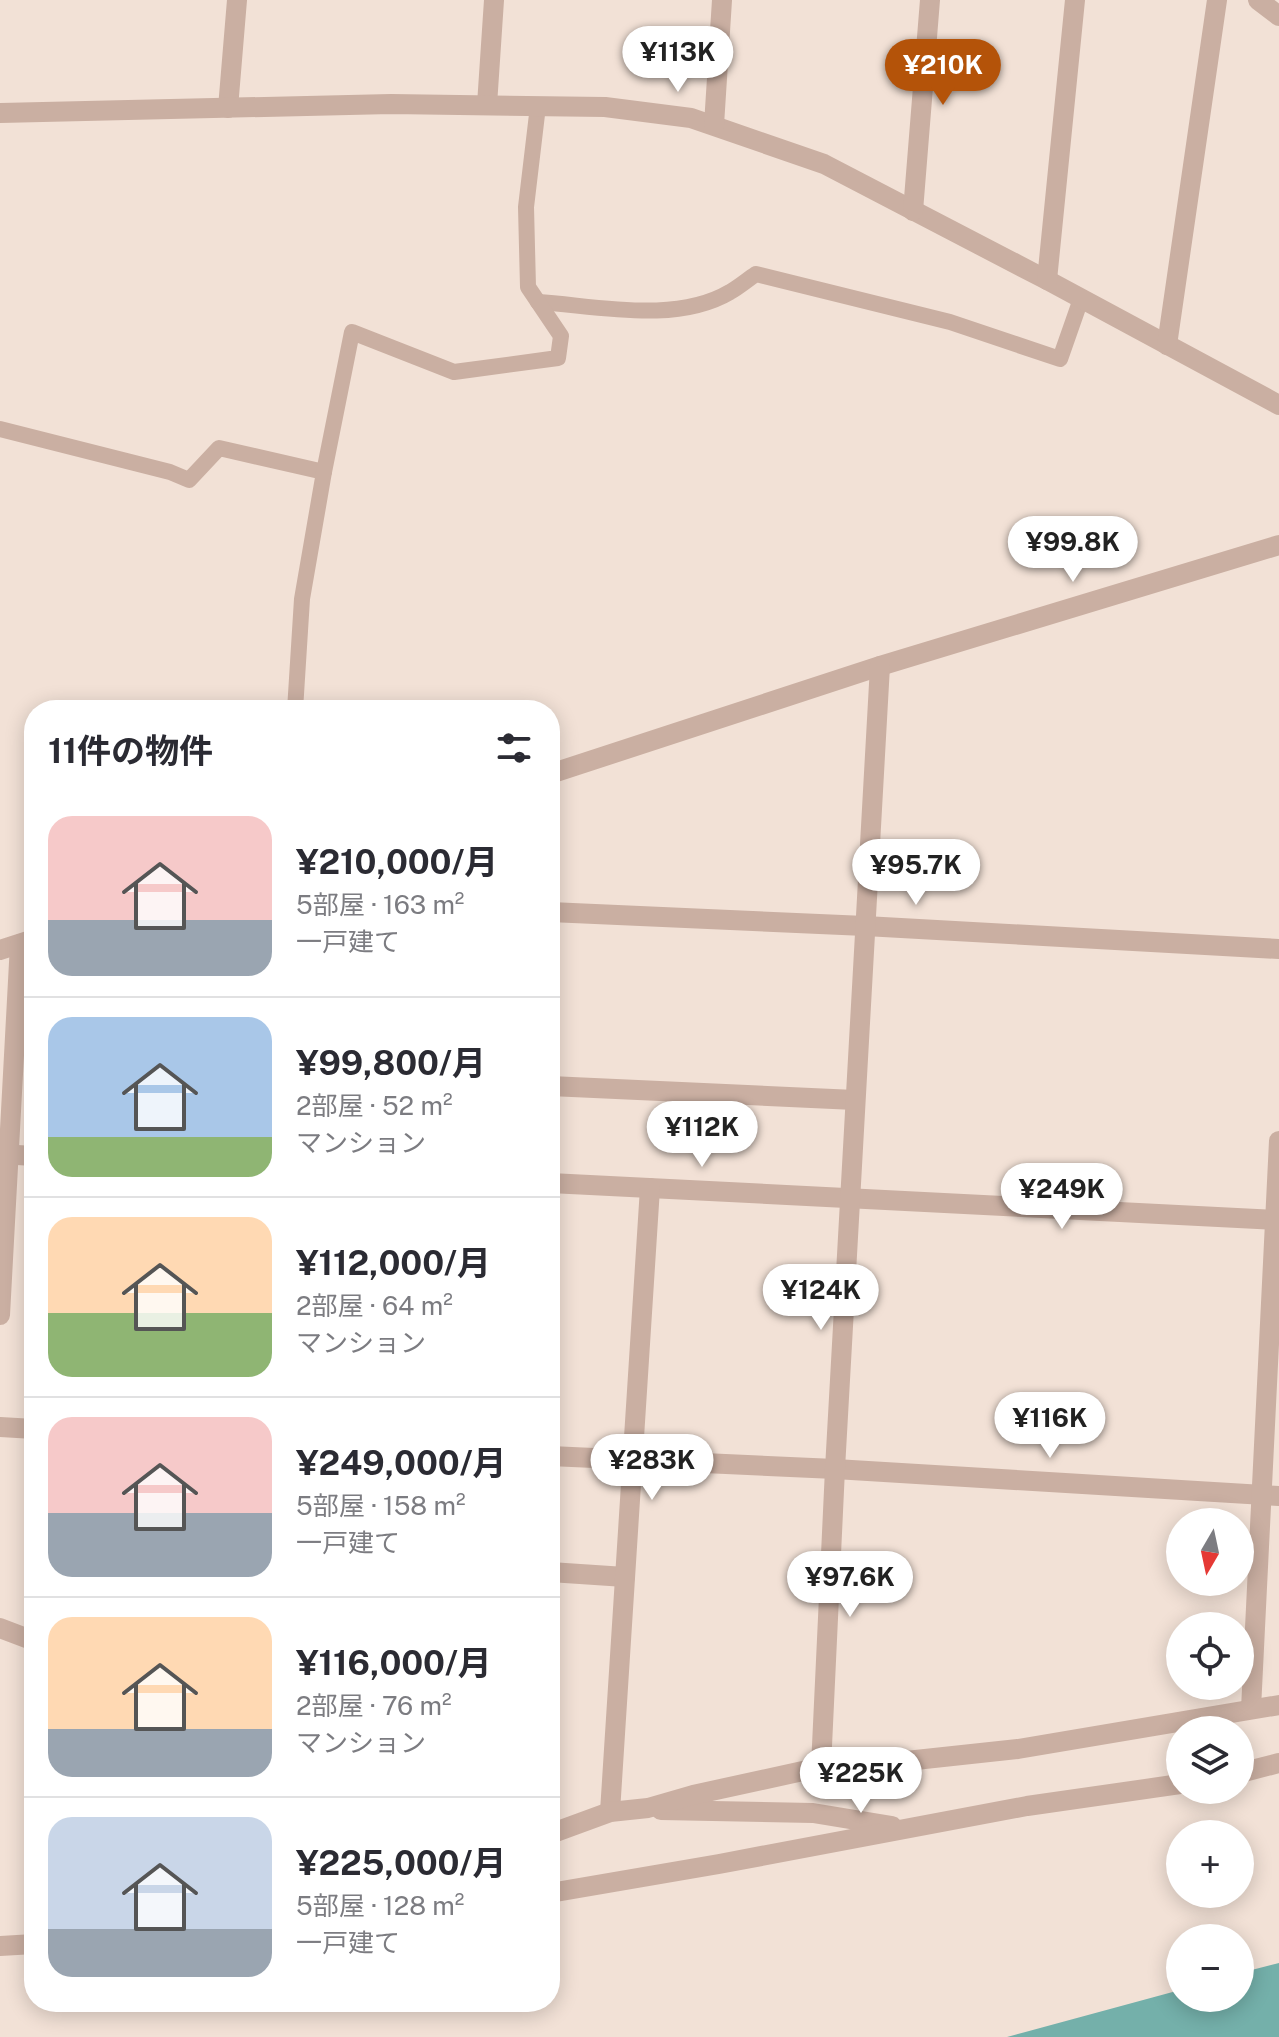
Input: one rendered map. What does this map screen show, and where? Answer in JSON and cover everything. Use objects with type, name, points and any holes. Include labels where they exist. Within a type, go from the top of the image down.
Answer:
[{"type":"street","points":[[228,108],[237,0]]},
{"type":"street","points":[[487,105],[494,0]]},
{"type":"street","points":[[714,125],[722,0]]},
{"type":"street","points":[[913,211],[930,0]]},
{"type":"street","points":[[1047,280],[1075,0]]},
{"type":"street","points":[[1167,345],[1217,0]]},
{"type":"street","points":[[1258,0],[1279,16]]},
{"type":"street","points":[[0,113],[391,104],[605,107],[691,118],[824,164],[1279,405]]},
{"type":"street","points":[[560,771],[880,666],[1279,545]]},
{"type":"street","points":[[821,1767],[880,666]]},
{"type":"street","points":[[560,912],[1279,949]]},
{"type":"street","points":[[0,1315],[4,1154],[18,944]]},
{"type":"street","points":[[560,1086],[855,1100]]},
{"type":"street","points":[[1251,1709],[1270,1495],[1279,1141]]},
{"type":"street","points":[[4,1154],[24,1155]]},
{"type":"street","points":[[560,1184],[1277,1220]]},
{"type":"street","points":[[610,1812],[650,1188]]},
{"type":"street","points":[[0,1427],[24,1428]]},
{"type":"street","points":[[560,1456],[1270,1495]]},
{"type":"street","points":[[560,1573],[625,1577]]},
{"type":"street","points":[[0,1628],[24,1637]]},
{"type":"street","points":[[560,1830],[610,1812],[648,1808],[821,1767],[1018,1749],[1279,1705]]},
{"type":"street","points":[[1254,1769],[1279,1763]]},
{"type":"street","points":[[560,1891],[1027,1806],[1166,1786]]},
{"type":"street","points":[[648,1808],[671,1812],[813,1813],[908,1828]]},
{"type":"street","points":[[0,1946],[24,1945]]},
{"type":"lane","points":[[296,700],[302,599],[352,332],[454,372],[558,358],[561,336],[528,287],[526,207],[538,106]]},
{"type":"lane","points":[[538,302],[659,312],[690,307],[728,294],[756,274],[950,322],[1060,359],[1081,299]]},
{"type":"lane","points":[[0,429],[170,472],[189,480],[219,448],[324,472]]},
{"type":"water","points":[[1279,1963],[1279,2037],[1007,2037],[1166,1994],[1166,2012],[1254,2012],[1254,1969]]}]
